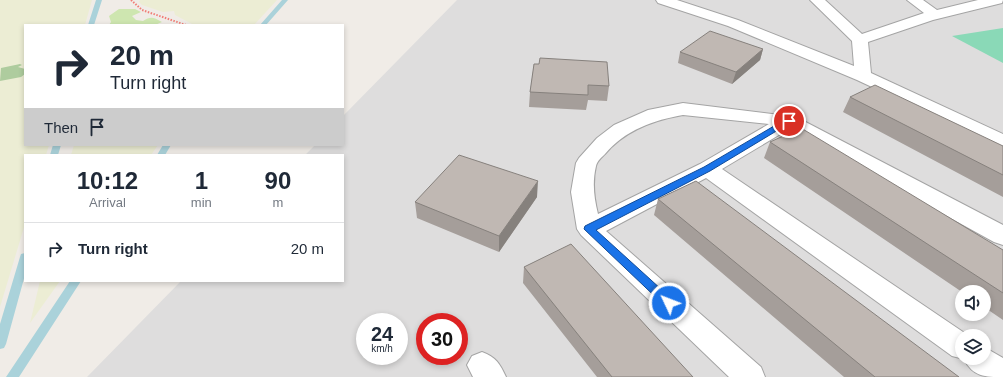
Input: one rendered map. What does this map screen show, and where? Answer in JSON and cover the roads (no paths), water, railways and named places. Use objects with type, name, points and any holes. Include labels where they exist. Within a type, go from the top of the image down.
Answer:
[{"type":"street","points":[[663,0],[733,23],[864,76],[1003,141]]},
{"type":"street","points":[[817,0],[860,40],[864,76]]},
{"type":"street","points":[[914,0],[934,14]]},
{"type":"street","points":[[860,40],[879,32],[934,14],[997,0]]},
{"type":"street","points":[[720,6],[733,23]]},
{"type":"street","points":[[750,377],[589,229],[582,192],[586,163],[604,142],[621,129],[655,114],[683,109],[789,121],[1003,236]]},
{"type":"street","points":[[589,229],[707,169],[789,121]]},
{"type":"street","points":[[707,169],[955,342]]},
{"type":"street","points":[[988,365],[1003,376]]},
{"type":"waterway","points":[[91,24],[99,0]]},
{"type":"waterway","points":[[264,24],[285,0]]},
{"type":"waterway","points":[[54,154],[57,146]]},
{"type":"waterway","points":[[162,154],[166,146]]},
{"type":"waterway","points":[[0,344],[24,260]]},
{"type":"waterway","points":[[12,377],[75,282]]}]
